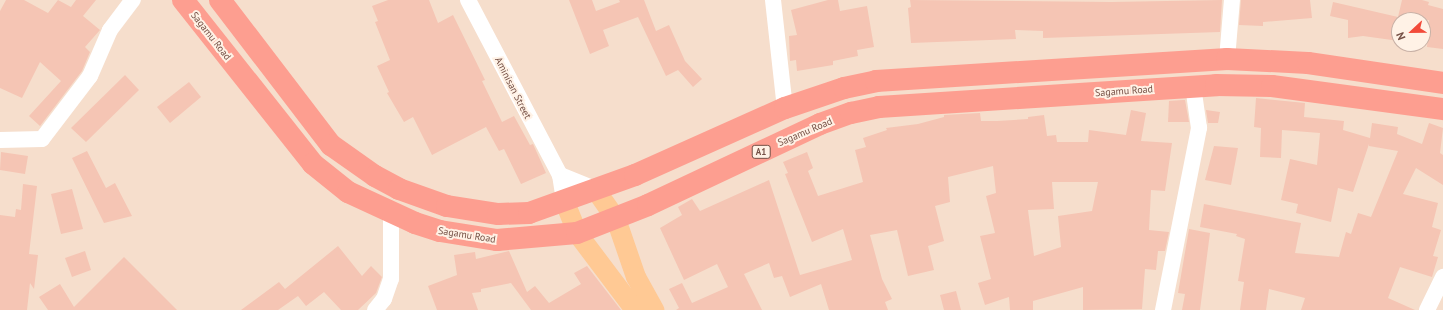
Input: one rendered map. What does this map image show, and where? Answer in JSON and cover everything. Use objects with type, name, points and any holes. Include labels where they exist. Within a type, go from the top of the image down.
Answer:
[{"type":"highway","name":"Sagamu Road","points":[[183,0],[313,164],[348,192],[391,213],[440,231],[497,240],[577,233],[616,219],[786,140],[851,113],[879,107],[1193,86],[1272,86],[1443,109]]},
{"type":"highway","points":[[220,0],[331,145],[375,176],[424,199],[472,212],[498,214],[529,213],[635,175],[785,108],[844,88],[876,81],[1227,59],[1308,63],[1443,83]]},
{"type":"main road","points":[[595,189],[616,219],[636,277],[654,310]]},
{"type":"main road","points":[[564,200],[577,233],[635,310]]},
{"type":"street","points":[[0,140],[42,139],[90,76],[110,30],[133,0]]},
{"type":"street","name":"Aminisan Street","points":[[468,0],[560,175],[564,200]]},
{"type":"street","points":[[773,0],[785,108]]},
{"type":"street","points":[[1227,59],[1232,0]]},
{"type":"street","points":[[1163,310],[1199,128],[1193,86]]},
{"type":"street","points":[[560,175],[595,189]]},
{"type":"street","points":[[376,310],[384,299],[391,279],[391,213]]},
{"type":"street","points":[[1426,310],[1443,277]]},
{"type":"shaded area","points":[[0,0],[1443,0],[1443,310],[0,310]]},
{"type":"building","points":[[6,0],[24,0],[48,13],[58,0],[71,7],[76,0],[96,0],[83,16],[100,30],[85,47],[90,52],[82,71],[40,126],[29,116],[61,81],[40,62],[22,98],[0,88],[0,11]]},
{"type":"building","points":[[388,0],[429,0],[438,23],[453,15],[485,80],[482,81],[502,122],[514,116],[530,145],[533,144],[546,173],[521,184],[504,149],[499,151],[486,127],[432,155],[413,117],[404,122],[387,93],[389,92],[377,66],[390,60],[375,22],[378,21],[372,6]]},
{"type":"building","points":[[569,0],[592,0],[596,11],[620,2],[619,0],[644,0],[656,31],[669,25],[685,61],[702,79],[693,87],[678,70],[666,76],[638,17],[603,30],[609,46],[590,54]]},
{"type":"building","points":[[828,0],[838,0],[840,11],[867,6],[874,47],[857,50],[858,56],[833,61],[833,65],[797,71],[796,60],[790,61],[789,36],[797,35],[791,10]]},
{"type":"building","points":[[910,0],[1111,2],[1222,0],[1220,32],[1043,38],[1043,31],[1015,30],[1016,39],[911,43],[908,8],[911,7]]},
{"type":"building","points":[[1241,0],[1310,0],[1312,18],[1263,22],[1263,26],[1239,25]]},
{"type":"building","points":[[1402,0],[1422,0],[1429,2],[1428,5],[1443,9],[1443,49],[1431,48],[1431,12],[1399,12]]},
{"type":"building","points":[[1333,2],[1391,15],[1391,40],[1363,36],[1348,38],[1348,20],[1330,16]]},
{"type":"building","points":[[125,75],[139,90],[86,142],[71,128]]},
{"type":"building","points":[[189,82],[201,97],[170,123],[157,107]]},
{"type":"building","points":[[1256,98],[1305,103],[1304,117],[1344,121],[1343,130],[1370,138],[1372,123],[1398,127],[1397,134],[1422,144],[1429,123],[1443,128],[1440,153],[1443,155],[1443,185],[1416,168],[1403,194],[1438,203],[1432,227],[1441,230],[1433,256],[1438,257],[1432,277],[1400,267],[1388,298],[1415,310],[1301,310],[1305,298],[1269,289],[1266,310],[1240,310],[1244,282],[1238,281],[1245,239],[1236,236],[1237,234],[1200,227],[1204,204],[1301,223],[1295,253],[1339,257],[1346,232],[1351,234],[1358,213],[1371,217],[1398,151],[1369,146],[1369,144],[1353,192],[1338,188],[1331,222],[1296,213],[1298,204],[1281,200],[1290,159],[1317,165],[1320,133],[1282,130],[1281,158],[1260,157],[1261,128],[1254,127]]},
{"type":"building","points":[[1185,100],[1189,122],[1168,122],[1169,101]]},
{"type":"building","points":[[1131,110],[1146,113],[1141,141],[1172,143],[1165,191],[1151,190],[1149,230],[1169,232],[1165,251],[1158,251],[1156,270],[1145,269],[1142,309],[1083,310],[1083,287],[1033,301],[1033,310],[1010,310],[1009,297],[985,305],[978,283],[991,279],[980,236],[995,233],[986,196],[996,193],[993,166],[948,177],[950,202],[935,206],[944,241],[928,246],[934,270],[908,276],[897,230],[870,235],[882,279],[892,299],[885,302],[888,310],[829,310],[821,284],[790,297],[782,276],[774,278],[769,263],[744,274],[762,310],[676,310],[679,308],[669,289],[682,283],[692,303],[728,287],[717,264],[684,280],[660,228],[682,215],[678,207],[692,199],[700,211],[769,180],[800,275],[852,260],[843,229],[812,242],[785,174],[788,173],[783,162],[807,152],[813,168],[808,171],[818,196],[863,182],[855,150],[866,147],[863,138],[887,130],[886,128],[918,124],[944,117],[944,115],[980,113],[981,121],[997,121],[1028,119],[1028,117],[1044,115],[1047,136],[1056,135],[1057,142],[1088,142],[1089,130],[1126,135]],"holes":[[[1052,182],[1098,182],[1092,211],[1058,216],[1061,247],[1034,256],[1028,210],[1054,209]]]},
{"type":"building","points":[[1206,110],[1220,112],[1218,123],[1208,123]]},
{"type":"building","points":[[1214,146],[1238,148],[1231,185],[1205,180]]},
{"type":"building","points":[[87,151],[106,188],[115,183],[132,216],[104,223],[72,158]]},
{"type":"building","points":[[1,152],[28,156],[25,174],[0,170]]},
{"type":"building","points":[[23,184],[37,186],[29,254],[38,255],[34,289],[30,283],[27,310],[0,310],[0,215],[15,217],[16,209],[21,210]]},
{"type":"building","points":[[72,189],[83,229],[61,234],[51,194]]},
{"type":"building","points":[[1189,229],[1210,233],[1200,310],[1182,310],[1185,294],[1178,293]]},
{"type":"building","points":[[338,246],[362,276],[371,266],[382,277],[376,293],[358,310],[341,310],[324,292],[306,306],[298,296],[278,310],[241,310],[279,282],[285,289]]},
{"type":"building","points":[[85,251],[91,270],[72,277],[65,258]]},
{"type":"building","points":[[509,251],[527,292],[535,286],[549,303],[581,284],[574,273],[587,266],[621,310],[531,310],[511,283],[481,289],[481,292],[472,293],[478,310],[437,310],[428,286],[457,275],[454,255],[475,252],[476,259]]},
{"type":"building","points":[[124,257],[177,310],[48,310],[39,297],[60,284],[74,307]]},
{"type":"building","points":[[956,291],[961,310],[944,310],[940,295]]}]
